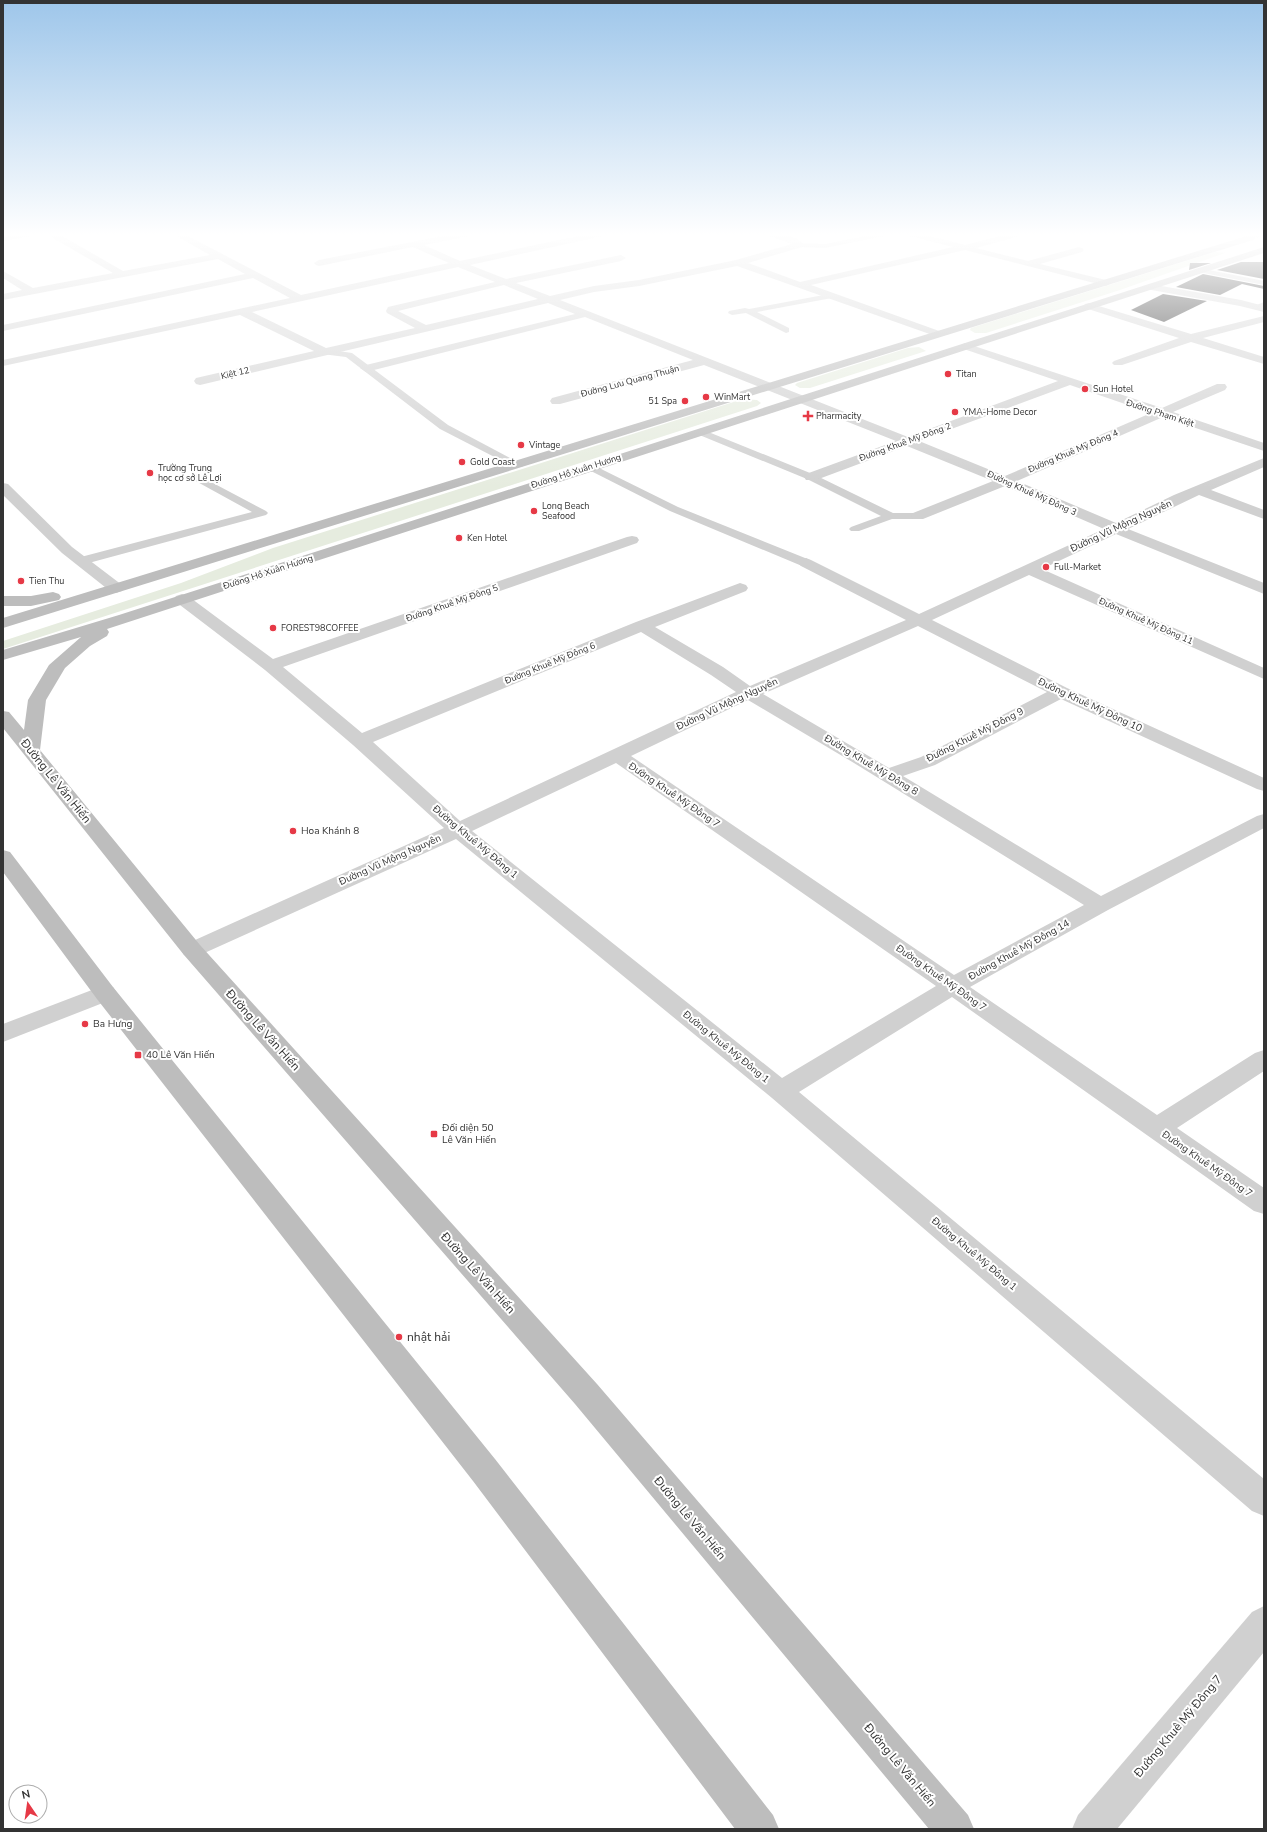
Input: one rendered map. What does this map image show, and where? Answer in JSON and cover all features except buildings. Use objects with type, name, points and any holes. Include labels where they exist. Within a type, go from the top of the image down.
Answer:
[{"type":"main road","points":[[3,623],[991,318]]},
{"type":"main road","name":"Đường Hồ Xuân Hương","points":[[3,655],[182,600],[1051,318]]},
{"type":"main road","points":[[950,331],[982,341]]},
{"type":"main road","points":[[921,340],[952,350]]},
{"type":"main road","points":[[3,601],[31,601],[116,588]]},
{"type":"main road","points":[[30,749],[37,700],[58,665],[84,642],[125,618]]},
{"type":"main road","name":"Đường Lê Văn Hiến","points":[[3,716],[192,950],[586,1394],[954,1829]]},
{"type":"main road","points":[[3,857],[105,993],[484,1470],[759,1829]]},
{"type":"street","points":[[3,328],[51,318]]},
{"type":"street","points":[[3,363],[205,318]]},
{"type":"street","points":[[256,318],[325,352]]},
{"type":"street","points":[[406,318],[426,329]]},
{"type":"street","name":"Kiệt 12","points":[[200,381],[471,318]]},
{"type":"street","points":[[366,368],[568,318]]},
{"type":"street","name":"Đường Lưu Quang Thuận","points":[[597,318],[800,400]]},
{"type":"street","points":[[894,318],[938,334]]},
{"type":"street","points":[[1128,318],[1264,361]]},
{"type":"street","points":[[1118,363],[1190,338],[1264,320]]},
{"type":"street","points":[[120,326],[133,334]]},
{"type":"street","name":"Đường Phạm Kiệt","points":[[965,346],[1160,414],[1264,447]]},
{"type":"street","name":"Đường Lưu Quang Thuận","points":[[556,401],[704,361]]},
{"type":"street","name":"Đường Khuê Mỹ Đông 2","points":[[810,477],[1068,382]]},
{"type":"street","name":"Đường Khuê Mỹ Đông 4","points":[[918,516],[1005,481],[1221,387]]},
{"type":"street","name":"Đường Khuê Mỹ Đông 3","points":[[800,400],[907,441],[1116,529],[1264,589]]},
{"type":"street","name":"Đường Vũ Mộng Nguyên","points":[[192,950],[458,830],[749,693],[919,620],[1199,490],[1264,462]]},
{"type":"street","points":[[3,487],[67,550],[116,588]]},
{"type":"street","points":[[1199,490],[1264,515]]},
{"type":"street","name":"Đường Khuê Mỹ Đông 5","points":[[271,666],[632,540]]},
{"type":"street","name":"Đường Khuê Mỹ Đông 10","points":[[806,563],[1061,692],[1264,785]]},
{"type":"street","name":"Đường Khuê Mỹ Đông 11","points":[[1027,569],[1058,581],[1264,674]]},
{"type":"street","name":"Đường Khuê Mỹ Đông 6","points":[[360,741],[642,626],[740,588]]},
{"type":"street","name":"Đường Khuê Mỹ Đông 1","points":[[182,600],[271,666],[360,741],[458,830],[781,1091],[1264,1500]]},
{"type":"street","name":"Đường Khuê Mỹ Đông 8","points":[[642,626],[749,693],[888,775],[1100,904]]},
{"type":"street","name":"Đường Khuê Mỹ Đông 9","points":[[888,775],[928,761],[1061,692]]},
{"type":"street","name":"Đường Khuê Mỹ Đông 7","points":[[617,756],[953,986],[1264,1203]]},
{"type":"street","name":"Đường Khuê Mỹ Đông 14","points":[[781,1091],[953,986],[1100,904],[1264,820]]},
{"type":"street","points":[[3,1033],[105,993]]},
{"type":"street","points":[[1157,1128],[1264,1058]]},
{"type":"street","name":"Đường Khuê Mỹ Đông 7","points":[[1092,1829],[1264,1624]]},
{"type":"lane","points":[[764,318],[786,330]]},
{"type":"lane","points":[[325,352],[349,355],[444,426],[518,465]]},
{"type":"lane","points":[[701,432],[810,477],[891,516]]},
{"type":"lane","points":[[591,467],[674,509],[806,563]]},
{"type":"lane","points":[[81,561],[262,513],[196,477]]},
{"type":"lane","points":[[855,529],[891,516],[918,516]]},
{"type":"shaded area","points":[[1002,318],[1031,318],[986,333],[975,333],[970,330],[971,328]]},
{"type":"shaded area","points":[[919,347],[926,351],[810,388],[800,388],[795,385],[797,383],[908,348]]},
{"type":"shaded area","points":[[743,399],[757,400],[761,403],[757,406],[3,649],[3,641],[181,583],[273,548]]},
{"type":"place","name":"Titan","points":[[948,374]]},
{"type":"place","name":"Sun Hotel","points":[[1085,389]]},
{"type":"place","name":"WinMart","points":[[706,397]]},
{"type":"place","name":"51 Spa","points":[[685,401]]},
{"type":"place","name":"YMA-Home Decor","points":[[955,412]]},
{"type":"place","name":"Pharmacity","points":[[808,416]]},
{"type":"place","name":"Vintage","points":[[521,445]]},
{"type":"place","name":"Gold Coast","points":[[462,462]]},
{"type":"place","name":"Trường Trung học cơ sở Lê Lợi","points":[[150,473]]},
{"type":"place","name":"Long Beach Seafood","points":[[534,511]]},
{"type":"place","name":"Ken Hotel","points":[[459,538]]},
{"type":"place","name":"Full-Market","points":[[1046,567]]},
{"type":"place","name":"Tien Thu","points":[[21,581]]},
{"type":"place","name":"FOREST98COFFEE","points":[[273,628]]},
{"type":"place","name":"Hoa Khánh 8","points":[[293,831]]},
{"type":"place","name":"Ba Hưng","points":[[85,1024]]},
{"type":"place","name":"40 Lê Văn Hiến","points":[[138,1055]]},
{"type":"place","name":"Đối diện 50 Lê Văn Hiến","points":[[434,1134]]},
{"type":"place","name":"nhật hải","points":[[399,1337]]}]
